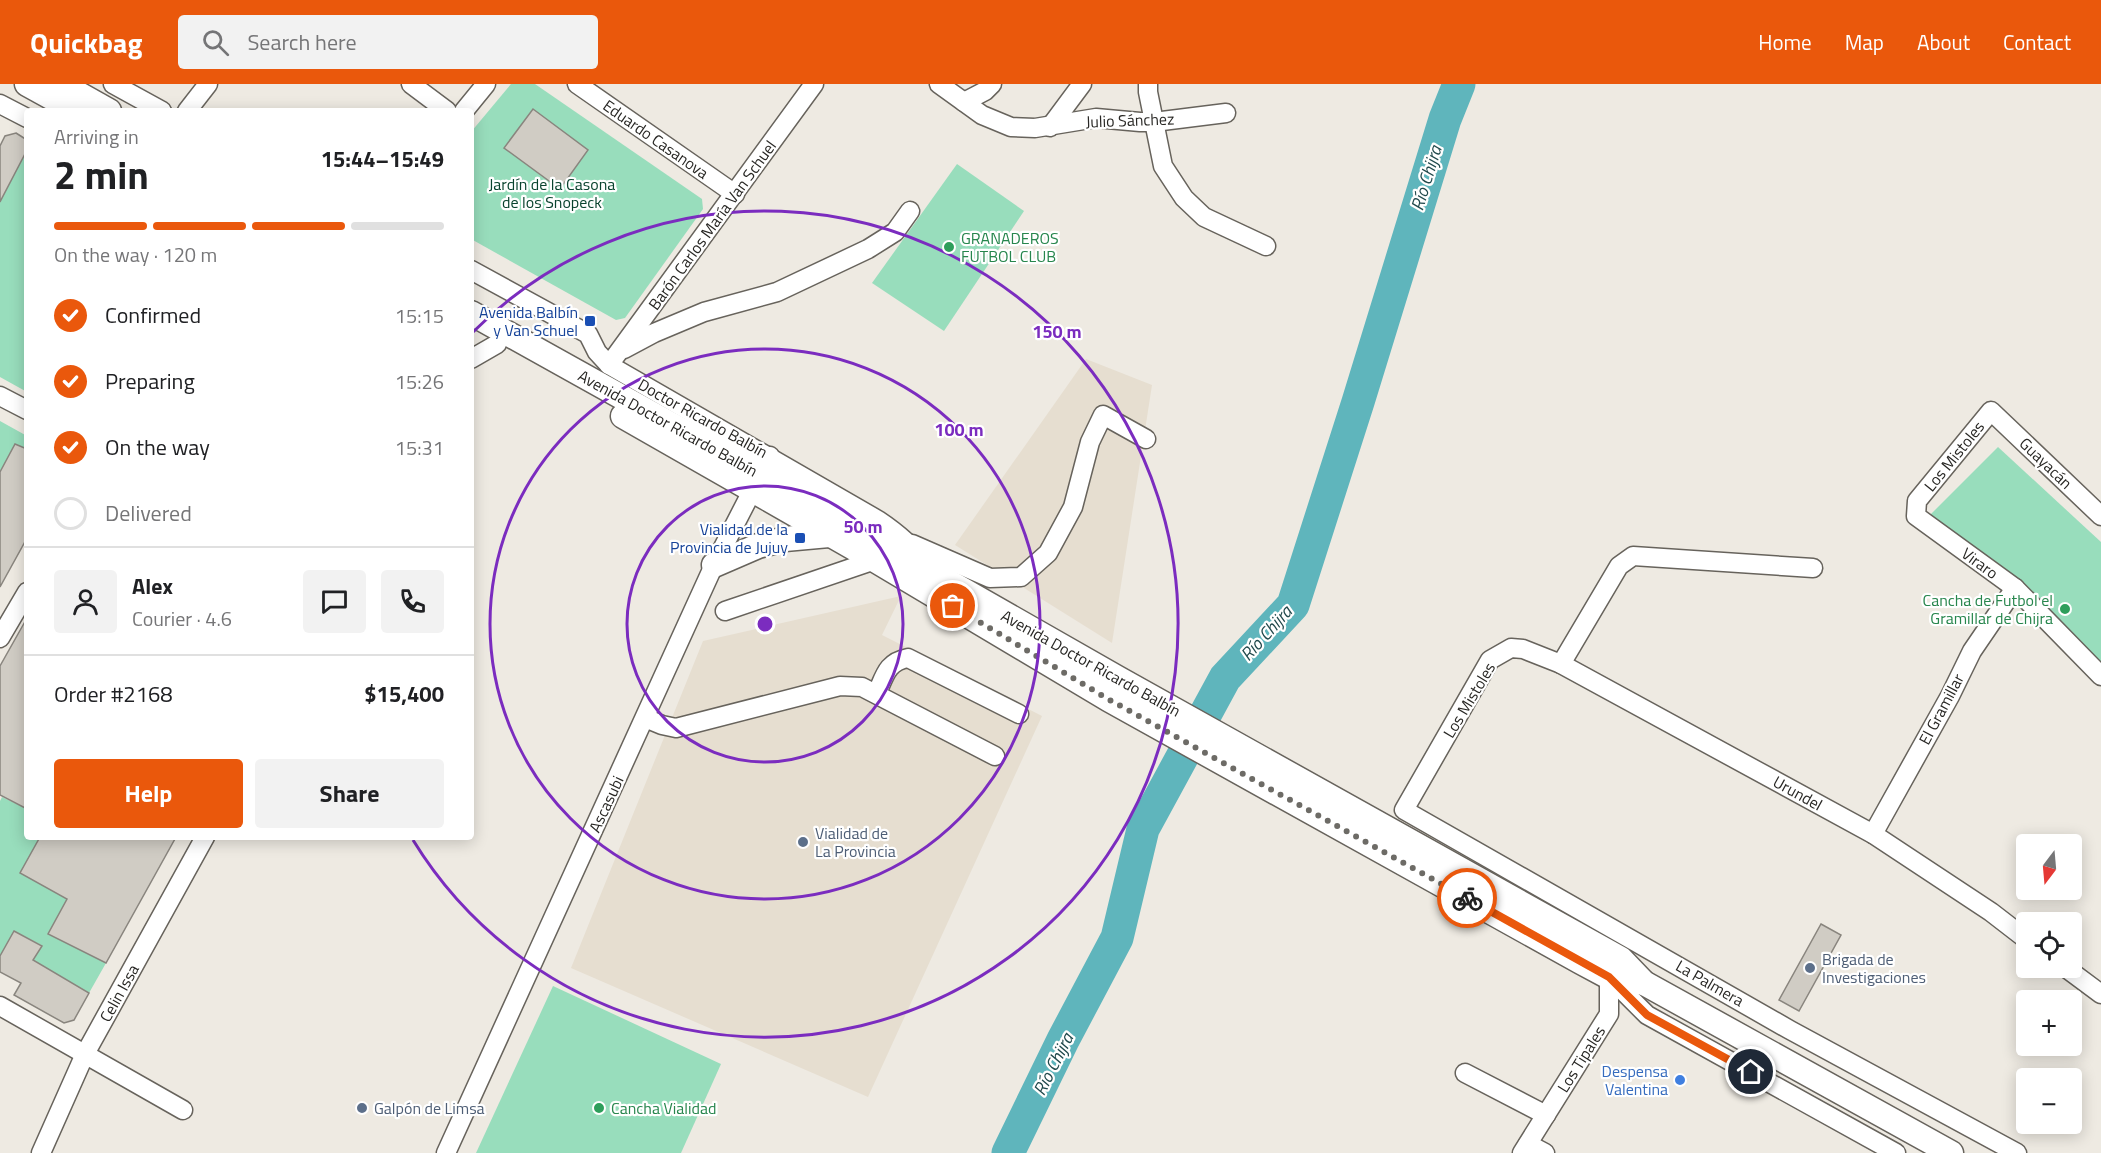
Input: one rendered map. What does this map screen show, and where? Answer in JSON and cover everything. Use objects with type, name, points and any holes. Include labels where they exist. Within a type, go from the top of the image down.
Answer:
[{"type":"main road","points":[[27,84],[71,108]]},
{"type":"main road","points":[[61,84],[105,108]]},
{"type":"main road","name":"Avenida Doctor Ricardo Balbín","points":[[474,315],[932,573],[1114,689]]},
{"type":"main road","name":"Avenida Doctor Ricardo Balbín","points":[[474,332],[760,474],[829,535],[1114,689],[1951,1153]]},
{"type":"main road","points":[[714,565],[758,546],[785,539],[829,535]]},
{"type":"street","points":[[113,84],[157,108]]},
{"type":"street","points":[[189,108],[208,84]]},
{"type":"street","points":[[411,84],[443,108]]},
{"type":"street","points":[[466,108],[486,84]]},
{"type":"street","name":"Eduardo Casanova","points":[[577,84],[735,194]]},
{"type":"street","name":"Barón Carlos María Van Schuel","points":[[613,359],[814,84]]},
{"type":"street","name":"Julio Sánchez","points":[[939,84],[982,115],[1011,127],[1050,127],[1096,118],[1154,122],[1226,113]]},
{"type":"street","points":[[964,102],[985,91],[992,84]]},
{"type":"street","points":[[1050,127],[1082,84]]},
{"type":"street","points":[[1148,84],[1163,166],[1184,198],[1204,217],[1266,246]]},
{"type":"street","points":[[0,104],[24,116]]},
{"type":"street","points":[[613,359],[654,333],[704,312],[777,292],[868,249],[895,232],[910,211]]},
{"type":"street","name":"Doctor Ricardo Balbín","points":[[474,272],[588,334],[602,359],[613,359],[760,474],[878,520],[918,553],[932,573]]},
{"type":"street","points":[[474,357],[497,344]]},
{"type":"street","points":[[0,396],[24,408]]},
{"type":"street","name":"Los Mistoles","points":[[1917,501],[1991,411]]},
{"type":"street","name":"Guayacán","points":[[1991,411],[2101,516]]},
{"type":"street","points":[[905,542],[990,578],[1021,578],[1048,553],[1073,507],[1090,442],[1104,415],[1146,439]]},
{"type":"street","name":"Ascasubi","points":[[446,1153],[714,565],[760,474]]},
{"type":"street","name":"Viraro","points":[[1917,501],[1916,516],[2015,588],[2101,676]]},
{"type":"street","points":[[1560,664],[1618,566],[1633,556],[1813,568]]},
{"type":"street","points":[[725,610],[875,560]]},
{"type":"street","name":"El Gramillar","points":[[1873,834],[1950,696],[1972,651],[2015,588]]},
{"type":"street","points":[[0,638],[24,596]]},
{"type":"street","name":"Los Mistoles","points":[[1404,810],[1490,660],[1511,648],[1523,649],[1560,664]]},
{"type":"street","points":[[877,693],[890,666],[897,660],[908,658],[1019,714]]},
{"type":"street","name":"Urundel","points":[[1560,664],[1873,834],[1991,912],[2016,931]]},
{"type":"street","points":[[645,718],[676,728],[840,686],[862,687],[995,756]]},
{"type":"street","name":"La Palmera","points":[[1404,810],[1790,1030],[2017,1153]]},
{"type":"street","name":"Celin Issa","points":[[41,1153],[85,1053],[203,840]]},
{"type":"street","points":[[1615,968],[1647,1015],[1896,1153]]},
{"type":"street","name":"Los Tipales","points":[[1525,1148],[1609,1014],[1615,968]]},
{"type":"street","points":[[2079,978],[2101,994]]},
{"type":"street","points":[[0,1006],[183,1110]]},
{"type":"street","points":[[1777,1056],[1790,1030]]},
{"type":"street","points":[[1465,1073],[1546,1115]]},
{"type":"street","points":[[1525,1148],[1545,1153]]},
{"type":"shaded area","points":[[1086,359],[1152,385],[1112,643],[955,545]]},
{"type":"shaded area","name":"Vialidad de La Provincia","points":[[901,596],[882,635],[1042,716],[868,1097],[571,968],[703,641]]},
{"type":"green space","name":"Jardín de la Casona de los Snopeck","points":[[511,84],[535,84],[702,199],[703,209],[625,318],[616,320],[474,241],[474,128]]},
{"type":"green space","points":[[24,156],[24,390],[0,377],[0,202]]},
{"type":"green space","name":"GRANADEROS FUTBOL CLUB","points":[[957,164],[1024,211],[944,331],[872,283]]},
{"type":"green space","points":[[0,421],[24,434],[24,448],[15,444],[0,472]]},
{"type":"green space","name":"Cancha de Futbol el Gramillar de Chijra","points":[[1998,447],[2101,542],[2101,677],[1929,516]]},
{"type":"green space","points":[[2,797],[24,808],[24,840],[38,840],[21,873],[67,899],[48,934],[106,963],[89,993],[33,960],[41,945],[14,931],[0,956],[0,801]]},
{"type":"green space","name":"Cancha Vialidad","points":[[553,986],[721,1064],[681,1153],[476,1153]]},
{"type":"building","points":[[533,109],[588,150],[560,189],[504,148]]},
{"type":"building","points":[[16,133],[24,138],[24,156],[0,202],[0,146],[5,136]]},
{"type":"building","points":[[15,444],[24,448],[24,543],[0,587],[0,472]]},
{"type":"building","points":[[24,623],[24,807],[0,795],[0,666]]},
{"type":"building","points":[[38,840],[174,840],[106,963],[48,934],[67,899],[20,873]]},
{"type":"building","name":"Brigada de Investigaciones","points":[[1821,924],[1841,935],[1799,1011],[1779,1000]]},
{"type":"building","points":[[14,931],[42,946],[33,960],[89,993],[74,1020],[64,1023],[14,995],[21,983],[0,972],[0,956]]},
{"type":"waterway","name":"Río Chijra","points":[[1008,1153],[1063,1040],[1117,938],[1143,829],[1225,678],[1293,605],[1445,119],[1459,84]]},
{"type":"way so far","points":[[953,606],[1108,699],[1467,898]]},
{"type":"place","name":"GRANADEROS FUTBOL CLUB","points":[[949,247]]},
{"type":"place","name":"Avenida Balbín y Van Schuel","points":[[590,321]]},
{"type":"place","name":"Vialidad de la Provincia de Jujuy","points":[[800,538]]},
{"type":"place","name":"Cancha de Futbol el Gramillar de Chijra","points":[[2065,609]]},
{"type":"place","name":"Vialidad de La Provincia","points":[[803,842]]},
{"type":"place","name":"Brigada de Investigaciones","points":[[1810,968]]},
{"type":"place","name":"Despensa Valentina","points":[[1680,1080]]},
{"type":"place","name":"Galpón de Limsa","points":[[362,1108]]},
{"type":"place","name":"Cancha Vialidad","points":[[599,1108]]},
{"type":"route","points":[[1467,898],[1609,977],[1647,1015],[1751,1072]]}]
